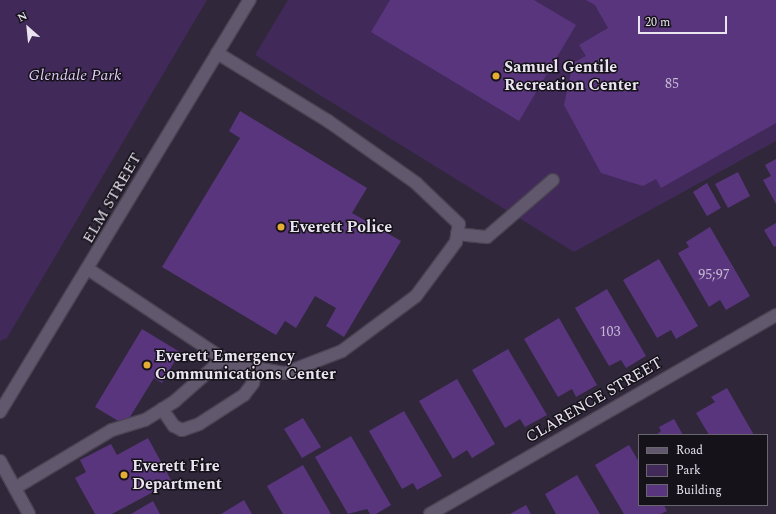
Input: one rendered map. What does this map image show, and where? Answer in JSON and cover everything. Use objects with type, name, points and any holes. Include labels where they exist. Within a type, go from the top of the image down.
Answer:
[{"type":"main road","name":"ELM STREET","points":[[0,412],[250,0]]},
{"type":"main road","points":[[88,269],[231,364],[285,373],[342,351],[416,296],[456,242],[460,224],[416,182],[328,122],[217,53]]},
{"type":"main road","points":[[457,234],[487,237],[553,180]]},
{"type":"main road","name":"CLARENCE STREET","points":[[430,514],[776,315]]},
{"type":"main road","points":[[15,488],[112,430],[146,420],[162,409],[223,359]]},
{"type":"main road","points":[[162,409],[174,426],[182,430],[199,424],[244,395],[253,383],[256,368]]},
{"type":"main road","points":[[0,461],[29,514]]},
{"type":"green space","name":"Glendale Park","points":[[0,0],[207,0],[7,338],[0,341]]},
{"type":"green space","points":[[288,0],[776,0],[776,141],[574,252],[255,55]]},
{"type":"building","name":"Samuel Gentile Recreation Center","points":[[390,0],[534,0],[576,25],[519,121],[371,32]]},
{"type":"building","points":[[586,0],[776,0],[776,123],[661,188],[656,179],[643,186],[601,173],[564,105],[573,63],[586,56],[579,45],[608,28],[595,5]]},
{"type":"building","name":"Everett Police","points":[[240,111],[367,188],[352,213],[401,241],[344,337],[326,326],[336,308],[315,296],[296,328],[285,321],[276,335],[162,267],[240,138],[229,131]]},
{"type":"building","points":[[776,159],[776,204],[763,180],[771,176],[765,165]]},
{"type":"building","points":[[738,172],[750,196],[728,208],[715,184]]},
{"type":"building","points":[[707,183],[721,208],[707,216],[693,192]]},
{"type":"building","points":[[776,223],[776,246],[774,247],[764,230]]},
{"type":"building","points":[[710,227],[750,296],[726,310],[720,300],[709,307],[678,253],[689,247],[686,242]]},
{"type":"building","points":[[659,259],[698,326],[676,339],[671,330],[657,338],[623,280]]},
{"type":"building","points":[[607,289],[646,356],[626,368],[621,360],[609,366],[575,308]]},
{"type":"building","points":[[559,318],[597,385],[576,397],[572,389],[558,397],[524,339]]},
{"type":"building","name":"Everett Emergency Communications Center","points":[[142,329],[180,352],[162,383],[154,378],[125,425],[95,407]]},
{"type":"building","points":[[508,349],[547,415],[525,427],[520,419],[505,428],[472,370]]},
{"type":"building","points":[[457,379],[495,444],[472,458],[467,450],[453,459],[419,401]]},
{"type":"building","points":[[727,388],[753,434],[708,434],[696,413],[715,402],[711,397]]},
{"type":"building","points":[[404,411],[442,476],[417,490],[413,483],[402,489],[369,431]]},
{"type":"building","points":[[303,418],[321,447],[302,458],[284,429]]},
{"type":"building","points":[[674,419],[682,434],[657,434],[661,431],[659,427]]},
{"type":"building","points":[[351,436],[391,505],[376,514],[370,514],[367,509],[348,514],[315,457]]},
{"type":"building","name":"Everett Fire Department","points":[[148,438],[172,482],[112,514],[95,514],[75,478],[86,472],[80,460],[111,444],[117,455]]},
{"type":"building","points":[[629,445],[638,460],[638,506],[664,506],[667,511],[661,514],[624,514],[595,465]]},
{"type":"building","points":[[303,465],[331,514],[283,514],[267,486]]},
{"type":"building","points":[[577,475],[600,514],[556,514],[545,494]]},
{"type":"building","points":[[244,500],[252,514],[221,514]]},
{"type":"building","points":[[153,501],[160,514],[131,514]]},
{"type":"building","points":[[526,505],[531,514],[510,514]]},
{"type":"place","name":"Samuel Gentile Recreation Center","points":[[496,76]]},
{"type":"place","name":"Everett Police","points":[[281,227]]},
{"type":"place","name":"Everett Emergency Communications Center","points":[[147,365]]},
{"type":"place","name":"Everett Fire Department","points":[[124,475]]}]
